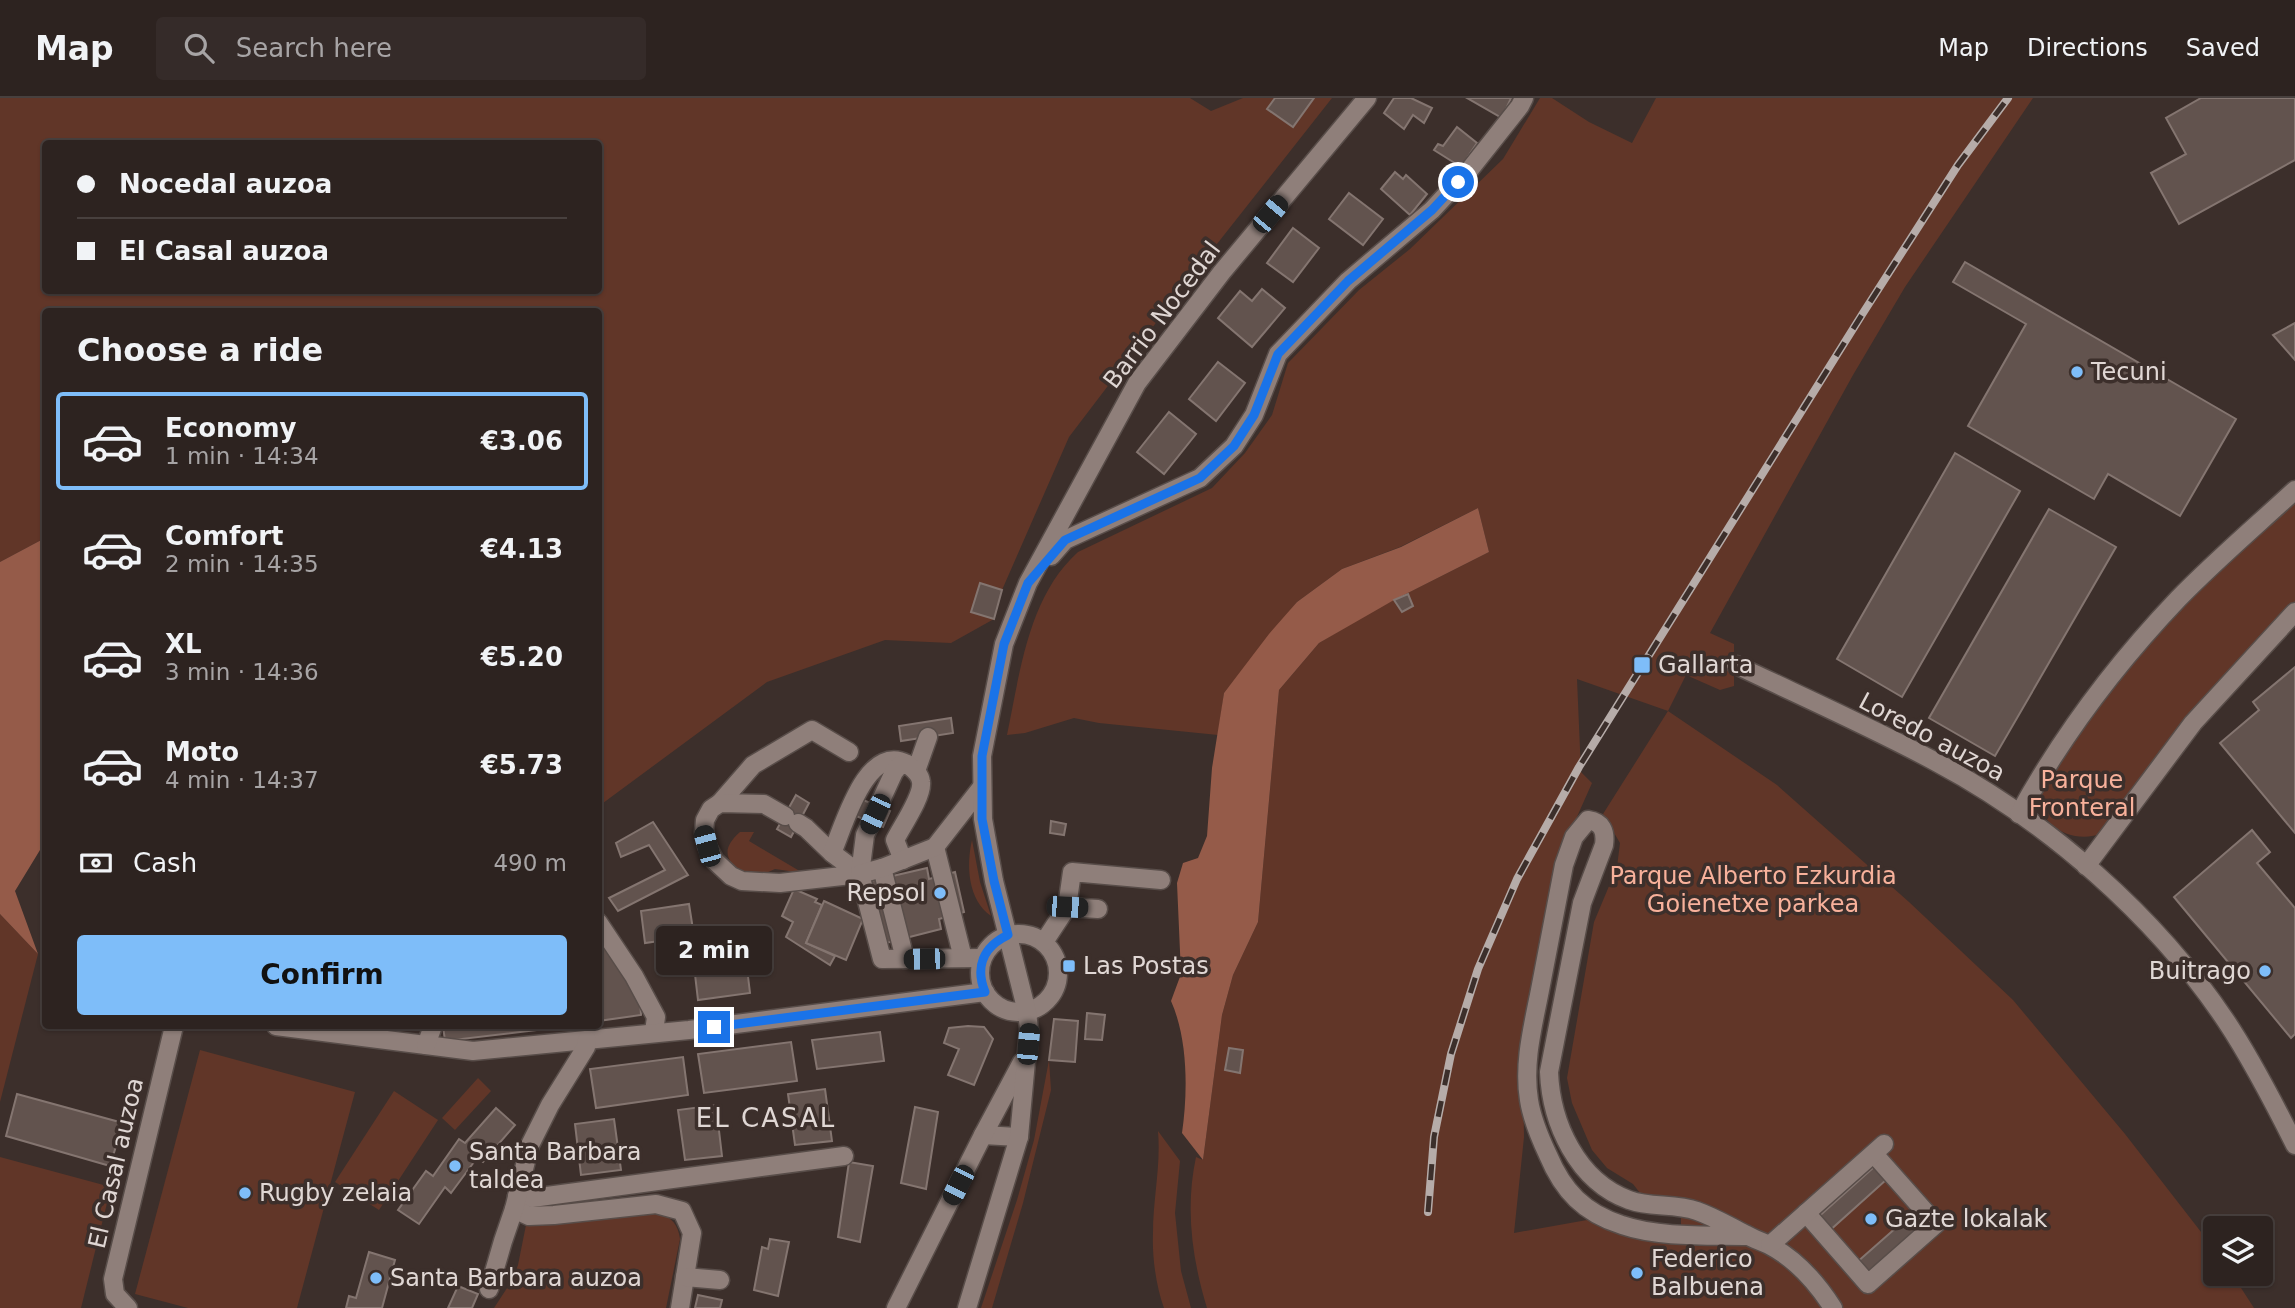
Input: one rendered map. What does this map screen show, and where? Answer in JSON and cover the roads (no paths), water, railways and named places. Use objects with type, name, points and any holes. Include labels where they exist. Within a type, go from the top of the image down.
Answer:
[{"type":"street","name":"Barrio Nocedal","points":[[1028,583],[1137,383],[1222,272],[1367,98]]},
{"type":"street","points":[[967,1308],[1018,1137],[1030,1029],[988,850],[982,819],[981,788],[982,756],[1004,644],[1028,583],[1065,540],[1200,478],[1234,446],[1254,415],[1278,354],[1348,281],[1432,210],[1471,169],[1524,98]]},
{"type":"street","points":[[2019,814],[2049,761],[2110,677],[2178,599],[2295,490]]},
{"type":"street","points":[[2086,866],[2193,723],[2295,612]]},
{"type":"street","name":"Loredo auzoa","points":[[1736,665],[1937,762],[2019,814],[2086,866],[2148,925],[2181,961],[2211,1000],[2294,1140]]},
{"type":"street","points":[[849,751],[812,730],[753,765],[720,803],[711,809],[705,820],[707,846],[715,861],[731,876],[754,883],[780,883],[860,874],[882,868],[935,847],[981,788]]},
{"type":"street","points":[[911,767],[928,737]]},
{"type":"street","points":[[832,853],[862,783],[879,764],[898,759],[911,767],[921,780],[920,792],[895,840],[903,860]]},
{"type":"street","points":[[911,767],[899,766],[894,772],[865,835],[860,874],[882,959],[982,958]]},
{"type":"street","points":[[720,803],[764,804],[806,828],[832,853],[860,874]]},
{"type":"street","points":[[1749,1237],[1652,1232],[1600,1216],[1580,1202],[1562,1184],[1534,1124],[1527,1082],[1529,1046],[1564,865],[1574,837],[1581,825],[1588,821],[1596,822],[1602,827],[1604,845],[1582,904],[1549,1072],[1549,1088],[1568,1145],[1581,1167],[1628,1200],[1694,1210],[1770,1245],[1806,1273],[1833,1308]]},
{"type":"street","points":[[935,847],[963,958]]},
{"type":"street","points":[[882,868],[905,959]]},
{"type":"street","points":[[1044,942],[1067,907],[1072,872],[1161,880]]},
{"type":"street","points":[[1067,907],[1098,909]]},
{"type":"street","points":[[602,928],[634,976],[656,1017],[654,1032]]},
{"type":"street","points":[[1023,934],[1044,942],[1057,963],[1058,976],[1049,999],[1027,1012],[1003,1009],[992,1002],[980,982],[982,958],[989,948],[1008,935],[1023,934]]},
{"type":"street","points":[[300,1029],[473,1051],[716,1026],[985,992]]},
{"type":"street","name":"El Casal auzoa","points":[[128,1308],[115,1294],[113,1279],[173,1029]]},
{"type":"street","points":[[426,1045],[432,1029]]},
{"type":"street","points":[[489,1289],[516,1203],[530,1145],[550,1105],[586,1047],[587,1040]]},
{"type":"street","points":[[897,1308],[1027,1053]]},
{"type":"street","points":[[983,1135],[1018,1137]]},
{"type":"street","points":[[1770,1245],[1806,1213],[1879,1149],[1936,1224],[1868,1284],[1806,1213]]},
{"type":"street","points":[[516,1203],[532,1198],[844,1156]]},
{"type":"street","points":[[516,1203],[529,1216],[656,1204],[681,1211],[692,1233],[680,1308]]},
{"type":"street","points":[[685,1277],[720,1280]]},
{"type":"railway","points":[[1428,1212],[1434,1137],[1451,1054],[1478,969],[1517,879],[1579,767],[1863,313],[1958,165],[2008,98]]},
{"type":"place","name":"Tecuni","points":[[2077,372]]},
{"type":"place","name":"Gallarta","points":[[1642,665]]},
{"type":"place","name":"Repsol","points":[[940,893]]},
{"type":"place","name":"Las Postas","points":[[1069,966]]},
{"type":"place","name":"Buitrago","points":[[2265,971]]},
{"type":"place","name":"Santa Barbara taldea","points":[[455,1166]]},
{"type":"place","name":"Rugby zelaia","points":[[245,1193]]},
{"type":"place","name":"Gazte lokalak","points":[[1871,1219]]},
{"type":"place","name":"Federico Balbuena","points":[[1637,1273]]},
{"type":"place","name":"Santa Barbara auzoa","points":[[376,1278]]},
{"type":"district","name":"EL CASAL","points":[[766,1118]]},
{"type":"park label","name":"Parque Fronteral","points":[[2082,794]]},
{"type":"park label","name":"Parque Alberto Ezkurdia Goienetxe parkea","points":[[1753,890]]}]
